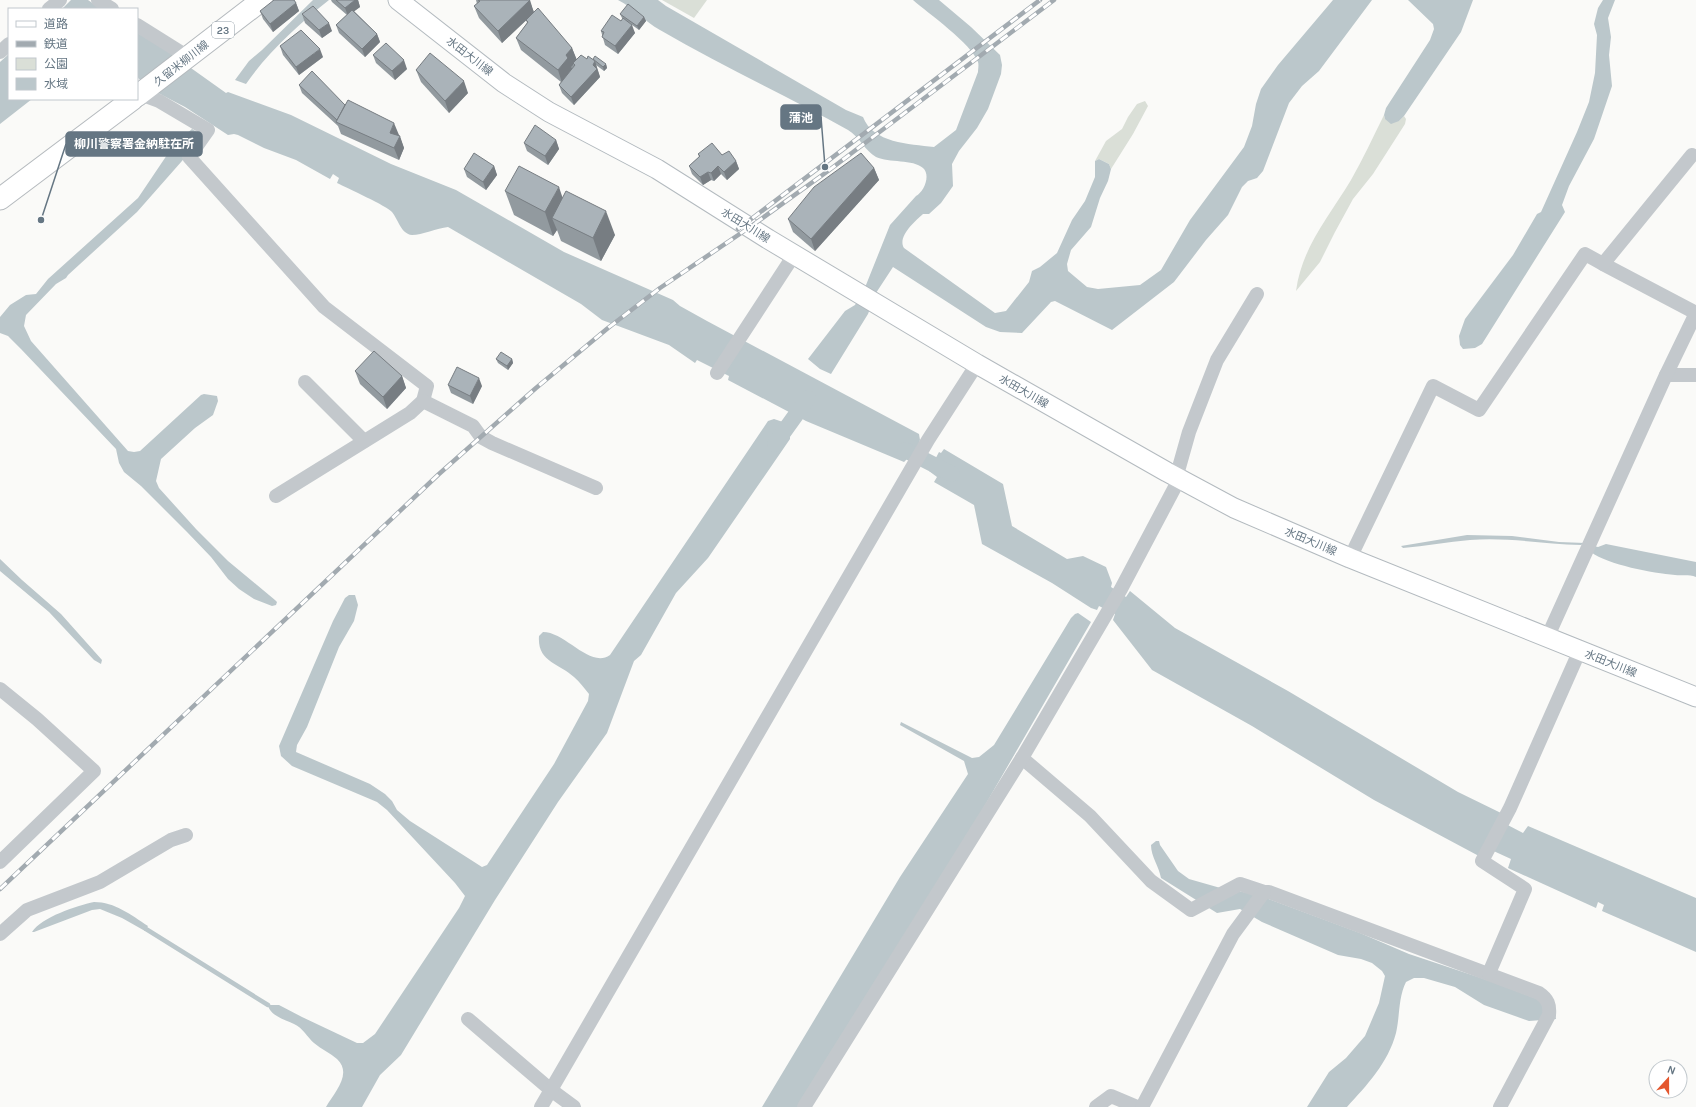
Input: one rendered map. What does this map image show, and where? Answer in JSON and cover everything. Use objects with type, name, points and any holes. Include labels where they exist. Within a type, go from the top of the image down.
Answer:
[{"type":"main road","name":"久留米柳川線","points":[[140,94],[262,0]]},
{"type":"main road","name":"水田大川線","points":[[398,0],[504,83],[549,112],[657,168],[794,254],[977,364],[1178,478],[1234,508],[1350,558],[1696,697]]},
{"type":"main road","name":"久留米柳川線","points":[[0,199],[132,100]]},
{"type":"street","points":[[51,8],[60,0]]},
{"type":"street","points":[[98,0],[110,8]]},
{"type":"street","points":[[138,26],[186,59]]},
{"type":"street","points":[[0,52],[8,45]]},
{"type":"street","points":[[140,94],[159,101],[208,130],[189,157],[324,307],[427,386],[423,401],[410,413],[276,496]]},
{"type":"street","points":[[1603,264],[1692,155]]},
{"type":"street","points":[[717,373],[794,254]]},
{"type":"street","points":[[1350,558],[1434,386],[1479,410],[1586,254],[1696,313],[1666,375],[1547,638]]},
{"type":"street","points":[[804,1107],[1022,758],[1121,589],[1169,500],[1178,478],[1178,471],[1189,432],[1217,360],[1257,294]]},
{"type":"street","points":[[541,1107],[905,479],[928,440],[977,364]]},
{"type":"street","points":[[1666,375],[1696,374]]},
{"type":"street","points":[[305,382],[364,441]]},
{"type":"street","points":[[423,401],[473,426],[481,437],[492,444],[596,488]]},
{"type":"street","points":[[1489,973],[1525,889],[1482,861],[1510,808],[1580,650]]},
{"type":"street","points":[[0,689],[37,719],[94,771],[0,862]]},
{"type":"street","points":[[1022,758],[1090,816],[1151,881],[1191,910],[1240,884],[1264,892],[1269,892],[1489,973],[1539,993],[1546,998],[1550,1007],[1549,1015],[1544,1028],[1500,1107]]},
{"type":"street","points":[[0,934],[27,910],[100,882],[171,840],[186,835]]},
{"type":"street","points":[[1142,1107],[1233,934],[1264,892]]},
{"type":"street","points":[[468,1019],[551,1090],[574,1107]]},
{"type":"street","points":[[1096,1107],[1111,1096],[1137,1107]]},
{"type":"green space","points":[[662,0],[707,0],[694,18]]},
{"type":"green space","points":[[1145,101],[1148,106],[1133,134],[1111,169],[1109,164],[1099,159],[1095,161],[1106,141],[1122,129],[1137,104]]},
{"type":"green space","points":[[1384,115],[1385,119],[1399,121],[1404,116],[1406,119],[1405,124],[1373,174],[1353,199],[1320,262],[1296,291],[1304,260],[1317,233],[1351,180]]},
{"type":"water","points":[[71,0],[88,0],[100,8],[63,8]]},
{"type":"water","points":[[313,0],[329,0],[284,39],[246,84],[235,80],[249,61]]},
{"type":"water","points":[[618,0],[658,0],[846,110],[863,117],[868,126],[883,137],[903,143],[934,147],[956,130],[978,72],[978,62],[974,55],[959,38],[913,0],[939,0],[971,27],[1000,55],[1002,65],[1001,74],[988,109],[977,128],[959,151],[952,164],[953,186],[941,203],[929,214],[923,214],[912,225],[905,234],[902,244],[904,248],[995,313],[1006,311],[1029,282],[1032,271],[1040,267],[1057,253],[1072,220],[1085,201],[1095,177],[1095,161],[1099,159],[1109,164],[1111,169],[1108,181],[1100,198],[1091,227],[1071,250],[1067,264],[1068,271],[1087,287],[1098,289],[1140,285],[1161,270],[1190,220],[1244,147],[1252,126],[1256,104],[1261,89],[1278,65],[1333,0],[1372,0],[1319,71],[1302,86],[1289,103],[1263,171],[1257,178],[1248,181],[1242,187],[1228,215],[1206,240],[1174,282],[1112,330],[1055,301],[1051,302],[1022,333],[1000,332],[986,327],[893,267],[876,293],[868,314],[831,374],[820,369],[808,359],[845,311],[855,305],[866,285],[890,225],[922,191],[926,183],[925,171],[919,165],[913,163],[887,160],[876,157],[848,130],[683,43],[655,27]]},
{"type":"water","points":[[1408,0],[1473,0],[1461,32],[1404,116],[1399,121],[1391,124],[1385,119],[1384,115],[1386,108],[1430,40],[1434,29],[1433,24]]},
{"type":"water","points":[[1603,0],[1615,0],[1608,18],[1611,37],[1609,55],[1612,86],[1594,139],[1569,186],[1562,205],[1565,212],[1482,344],[1475,348],[1463,349],[1460,345],[1459,336],[1465,319],[1513,255],[1537,214],[1541,212],[1577,132],[1589,102],[1595,73],[1597,35],[1594,24],[1598,8]]},
{"type":"water","points":[[138,34],[153,41],[226,93],[228,92],[291,115],[391,164],[456,190],[564,252],[673,300],[680,306],[707,321],[919,434],[920,440],[912,461],[907,459],[904,462],[806,421],[728,380],[729,376],[697,360],[695,363],[669,345],[602,320],[581,304],[448,227],[416,235],[408,234],[402,229],[389,209],[337,183],[339,178],[333,174],[330,179],[296,160],[264,148],[238,135],[228,135],[185,107],[158,93],[139,79]]},
{"type":"water","points":[[8,55],[8,100],[31,100],[0,124],[0,62]]},
{"type":"water","points":[[192,129],[204,136],[137,212],[66,278],[56,284],[26,315],[24,326],[31,341],[128,451],[140,451],[201,395],[217,396],[218,401],[213,415],[195,428],[161,459],[156,481],[159,488],[196,529],[228,561],[277,602],[276,605],[272,606],[254,599],[239,589],[228,579],[211,557],[187,532],[141,486],[124,472],[119,463],[116,449],[8,336],[0,333],[0,317],[10,305],[26,295],[36,294],[48,279],[138,198],[169,152],[180,139]]},
{"type":"water","points":[[774,419],[783,422],[790,431],[790,439],[708,558],[676,593],[641,655],[634,661],[607,733],[558,802],[495,900],[401,1055],[380,1075],[362,1107],[326,1107],[343,1077],[341,1065],[337,1059],[314,1043],[297,1026],[275,1015],[269,1009],[268,1005],[279,1005],[357,1043],[363,1043],[375,1034],[459,908],[465,896],[455,883],[387,810],[377,802],[292,766],[281,756],[279,746],[333,621],[345,598],[349,595],[355,595],[358,605],[354,621],[339,647],[307,727],[297,745],[296,752],[370,784],[385,794],[392,801],[397,810],[410,821],[482,867],[487,865],[554,764],[588,701],[589,694],[578,681],[568,672],[545,657],[539,645],[539,636],[543,632],[552,634],[586,654],[594,657],[602,658],[610,655],[768,421]]},
{"type":"water","points":[[944,449],[1003,484],[1012,526],[1067,559],[1083,556],[1106,567],[1112,583],[1111,587],[1126,597],[1130,591],[1175,628],[1288,691],[1458,792],[1501,813],[1500,821],[1523,833],[1528,826],[1696,898],[1696,952],[1602,911],[1604,905],[1598,902],[1596,908],[1510,869],[1508,868],[1511,859],[1487,848],[1483,855],[1477,855],[1374,800],[1252,726],[1152,670],[1113,620],[1115,614],[1099,606],[1097,610],[1091,608],[1052,583],[982,544],[974,505],[934,482],[937,477],[929,471],[939,452],[941,453]]},
{"type":"water","points":[[1467,535],[1512,536],[1559,542],[1585,543],[1581,545],[1484,539],[1403,548],[1401,546]]},
{"type":"water","points":[[1606,544],[1696,562],[1696,577],[1631,568],[1608,561],[1591,552],[1594,546],[1598,547]]},
{"type":"water","points":[[0,559],[61,614],[102,660],[101,664],[94,660],[49,612],[0,571]]},
{"type":"water","points":[[1078,613],[1091,622],[969,833],[801,1107],[762,1107],[900,877],[968,774],[964,761],[900,725],[901,722],[972,758],[979,757],[994,745],[1071,618]]},
{"type":"water","points":[[1156,841],[1159,841],[1160,845],[1178,871],[1189,879],[1224,889],[1255,894],[1360,933],[1409,954],[1487,980],[1553,1005],[1556,1019],[1529,1021],[1484,1005],[1455,987],[1424,978],[1414,978],[1406,982],[1403,988],[1396,1033],[1388,1054],[1369,1082],[1347,1107],[1307,1107],[1329,1072],[1346,1058],[1365,1036],[1379,1003],[1385,976],[1382,971],[1372,963],[1361,959],[1338,955],[1262,922],[1240,909],[1217,913],[1161,878],[1151,849],[1151,845]]},
{"type":"water","points":[[94,902],[109,904],[116,907],[148,926],[145,931],[122,918],[100,909],[92,910],[32,932],[51,917],[69,909]]},
{"type":"building","points":[[274,0],[294,0],[296,3],[270,24],[260,11]]},
{"type":"building","points":[[336,0],[355,0],[345,8]]},
{"type":"building","points":[[478,0],[530,0],[498,31],[474,6],[480,1]]},
{"type":"building","points":[[628,4],[644,17],[637,26],[620,14]]},
{"type":"building","points":[[313,6],[329,23],[319,30],[302,14]]},
{"type":"building","points":[[538,8],[572,48],[566,55],[568,58],[558,70],[516,38],[528,22],[526,20]]},
{"type":"building","points":[[352,10],[377,34],[362,49],[336,25]]},
{"type":"building","points":[[612,15],[621,21],[623,18],[632,25],[615,46],[602,37],[604,32],[601,31]]},
{"type":"building","points":[[301,30],[320,49],[296,67],[280,46]]},
{"type":"building","points":[[386,43],[404,60],[392,71],[373,55]]},
{"type":"building","points":[[430,53],[464,81],[445,101],[416,70]]},
{"type":"building","points":[[581,55],[587,59],[588,56],[595,61],[593,65],[597,69],[571,97],[559,85],[575,65],[573,63]]},
{"type":"building","points":[[595,56],[606,64],[603,67],[593,59]]},
{"type":"building","points":[[312,71],[345,105],[337,120],[299,85]]},
{"type":"building","points":[[348,100],[394,123],[390,133],[400,136],[394,148],[336,122]]},
{"type":"building","points":[[535,125],[556,140],[545,156],[524,143]]},
{"type":"building","points":[[712,143],[722,155],[729,151],[736,161],[724,172],[718,166],[711,173],[708,172],[700,177],[689,166],[700,156],[698,154]]},
{"type":"building","points":[[474,153],[494,166],[483,182],[464,169]]},
{"type":"building","points":[[861,153],[874,168],[811,239],[788,219],[814,187]]},
{"type":"building","points":[[519,166],[559,187],[545,212],[505,191]]},
{"type":"building","points":[[566,191],[606,211],[593,238],[552,218]]},
{"type":"building","points":[[374,351],[402,376],[383,397],[355,371]]},
{"type":"building","points":[[501,352],[512,359],[507,366],[496,359]]},
{"type":"building","points":[[457,367],[479,378],[470,396],[448,385]]},
{"type":"waterway","points":[[775,444],[808,398]]},
{"type":"waterway","points":[[905,450],[952,474]]},
{"type":"waterway","points":[[146,929],[268,1005]]},
{"type":"railway","points":[[738,229],[1040,0]]},
{"type":"railway","points":[[0,889],[439,474],[536,388],[608,328],[660,288],[750,227],[828,171],[1054,0]]},
{"type":"place","name":"蒲池","points":[[825,167]]},
{"type":"place","name":"柳川警察署金納駐在所","points":[[41,220]]}]
